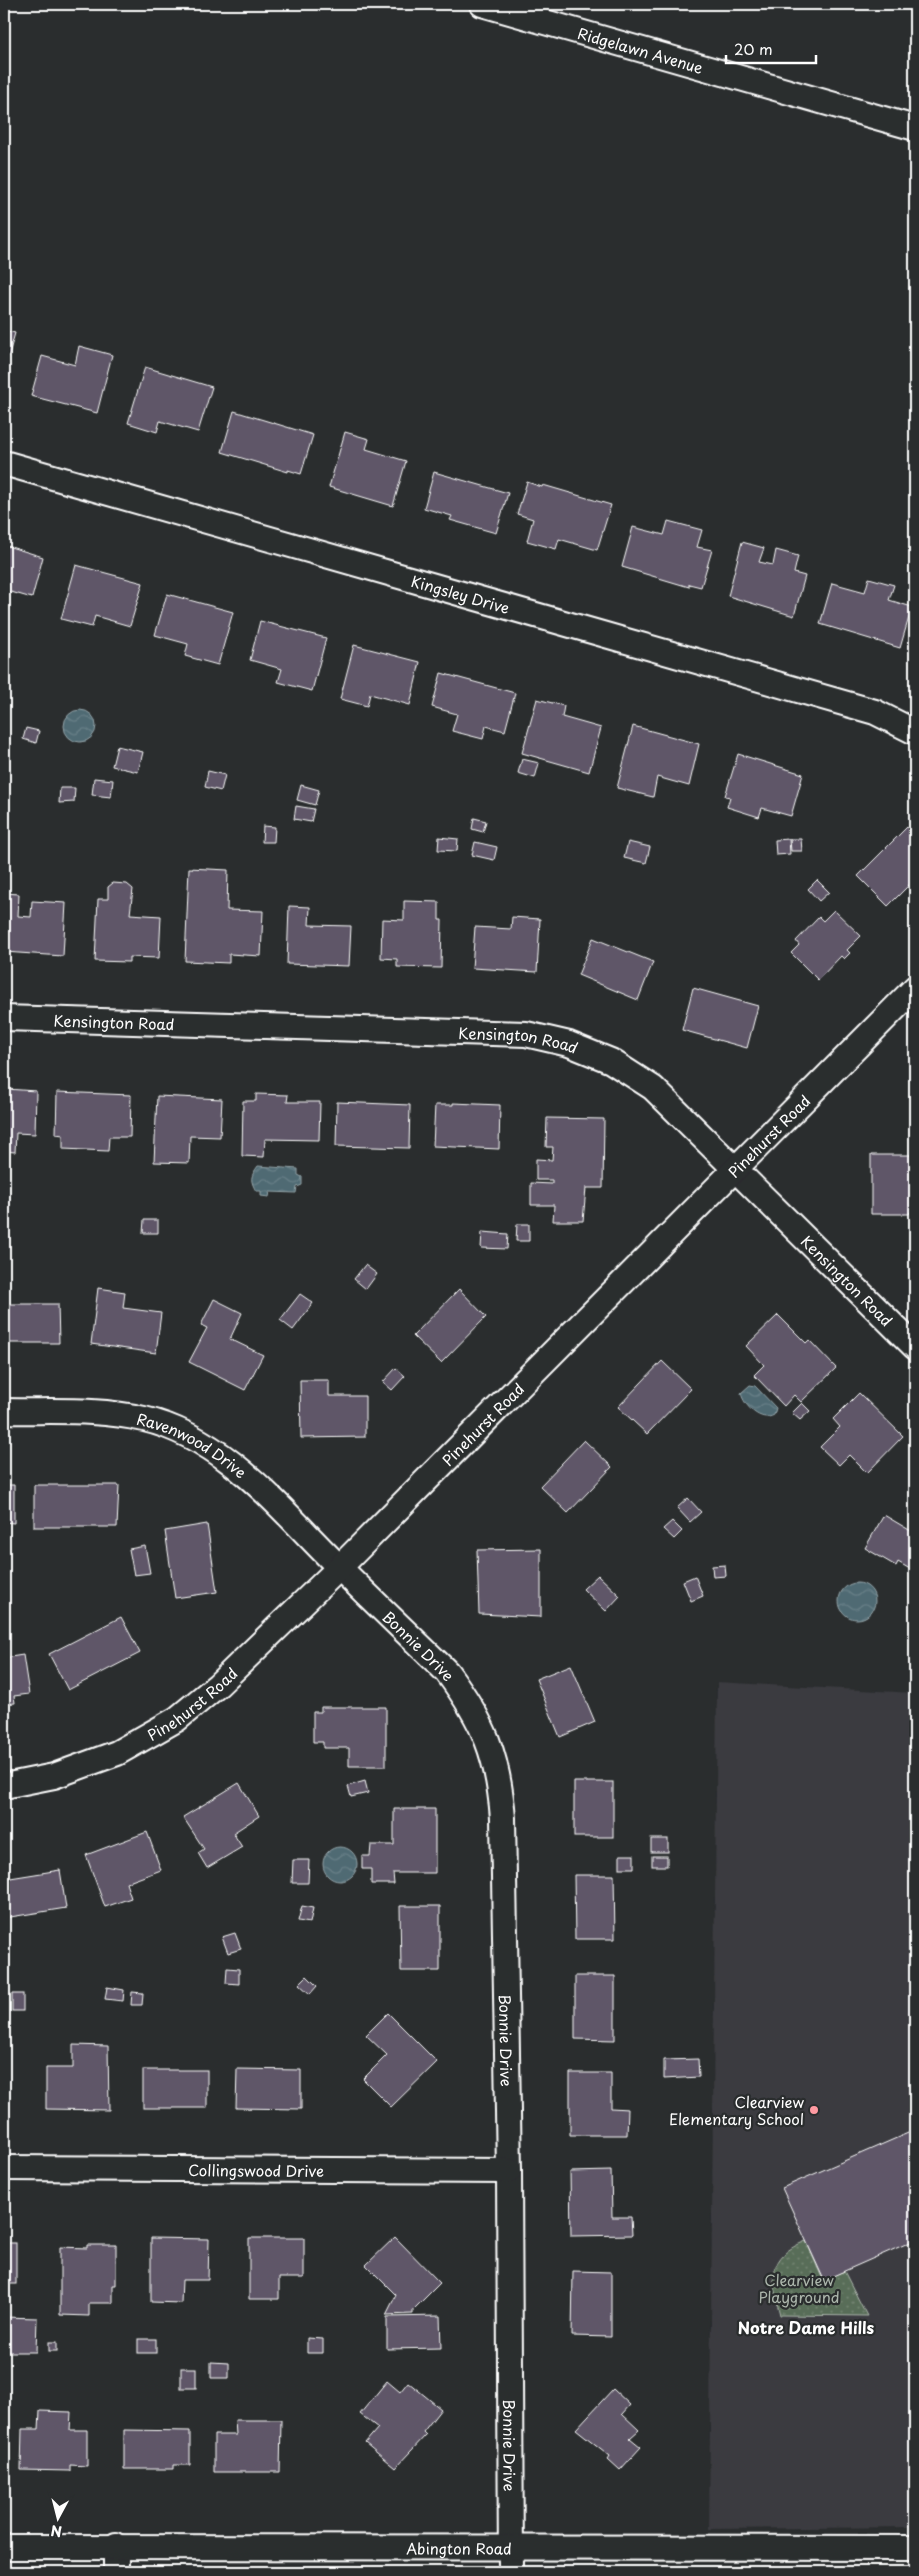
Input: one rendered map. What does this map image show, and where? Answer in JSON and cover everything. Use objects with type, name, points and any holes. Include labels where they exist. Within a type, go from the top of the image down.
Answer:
[{"type":"street","name":"Ridgelawn Avenue","points":[[482,4],[551,13],[915,128]]},
{"type":"street","name":"Kingsley Drive","points":[[4,462],[874,712],[915,732]]},
{"type":"street","name":"Pinehurst Road","points":[[4,1786],[54,1776],[86,1766],[117,1753],[176,1719],[218,1684],[339,1568],[915,988]]},
{"type":"street","name":"Kensington Road","points":[[4,1018],[526,1034],[569,1044],[611,1061],[652,1088],[915,1347]]},
{"type":"street","name":"Ravenwood Drive","points":[[4,1411],[104,1412],[145,1419],[183,1433],[230,1461],[339,1568]]},
{"type":"street","name":"Bonnie Drive","points":[[339,1568],[447,1672],[469,1701],[484,1729],[500,1784],[503,1818],[509,2171],[511,2572]]},
{"type":"street","name":"Collingswood Drive","points":[[4,2168],[509,2171]]},
{"type":"street","name":"Abington Road","points":[[4,2547],[116,2545],[915,2548]]},
{"type":"street","points":[[116,2545],[116,2572]]},
{"type":"shaded area","name":"Clearview Elementary School","points":[[717,1682],[915,1693],[915,2527],[709,2529]]},
{"type":"green space","name":"Clearview Playground","points":[[806,2241],[823,2280],[844,2271],[867,2316],[780,2315],[775,2290],[775,2270],[784,2254]]},
{"type":"water","points":[[80,710],[86,711],[91,715],[95,720],[95,732],[91,737],[86,741],[80,742],[74,741],[69,737],[65,732],[64,726],[65,720],[69,715],[74,711]]},
{"type":"water","points":[[258,1166],[298,1169],[298,1175],[302,1177],[302,1185],[297,1187],[296,1193],[270,1192],[269,1197],[261,1196],[261,1191],[256,1191],[252,1181],[253,1173]]},
{"type":"water","points":[[750,1385],[755,1386],[776,1408],[774,1415],[764,1417],[749,1408],[741,1393]]},
{"type":"water","points":[[857,1583],[869,1589],[875,1601],[869,1613],[857,1619],[845,1613],[839,1601],[845,1589]]},
{"type":"water","points":[[340,1847],[352,1852],[357,1864],[352,1876],[340,1881],[328,1876],[323,1864],[328,1852]]},
{"type":"building","points":[[4,330],[15,333],[4,372]]},
{"type":"building","points":[[79,346],[112,355],[97,413],[31,396],[42,356],[75,365]]},
{"type":"building","points":[[145,367],[212,387],[198,432],[160,421],[157,432],[128,423]]},
{"type":"building","points":[[234,411],[313,435],[301,474],[288,470],[288,472],[222,452]]},
{"type":"building","points":[[345,432],[369,439],[366,449],[406,461],[393,506],[329,487]]},
{"type":"building","points":[[434,472],[508,493],[496,533],[450,520],[452,516],[424,508]]},
{"type":"building","points":[[527,482],[611,505],[597,550],[559,539],[556,549],[527,541],[533,519],[517,514]]},
{"type":"building","points":[[668,521],[702,530],[697,547],[712,550],[701,587],[689,584],[689,587],[622,567],[633,527],[664,535]]},
{"type":"building","points":[[742,542],[764,548],[759,562],[773,565],[776,550],[798,556],[794,573],[805,576],[794,616],[728,596]]},
{"type":"building","points":[[4,545],[43,557],[32,598],[4,590]]},
{"type":"building","points":[[76,565],[143,583],[130,626],[95,616],[92,627],[61,619]]},
{"type":"building","points":[[869,578],[894,585],[889,600],[912,607],[900,648],[820,624],[832,583],[865,592]]},
{"type":"building","points":[[167,594],[233,612],[218,665],[185,656],[188,644],[155,635]]},
{"type":"building","points":[[260,621],[326,638],[312,691],[278,682],[282,669],[250,660]]},
{"type":"building","points":[[354,645],[420,662],[410,705],[370,694],[367,706],[340,699]]},
{"type":"building","points":[[441,673],[515,693],[505,731],[486,726],[483,739],[452,731],[457,714],[432,707]]},
{"type":"building","points":[[537,699],[564,706],[562,717],[601,728],[589,772],[522,753]]},
{"type":"building","points":[[633,726],[699,744],[689,786],[657,777],[653,797],[617,788]]},
{"type":"building","points":[[26,728],[39,731],[36,743],[23,739]]},
{"type":"building","points":[[117,746],[143,752],[138,772],[112,766]]},
{"type":"building","points":[[738,754],[803,774],[791,816],[762,808],[759,817],[727,807],[730,797],[725,796]]},
{"type":"building","points":[[522,759],[539,763],[535,778],[518,773]]},
{"type":"building","points":[[208,771],[225,775],[221,791],[205,787]]},
{"type":"building","points":[[94,778],[113,780],[111,797],[92,795]]},
{"type":"building","points":[[301,785],[319,790],[315,805],[297,800]]},
{"type":"building","points":[[60,788],[75,788],[74,802],[59,803]]},
{"type":"building","points":[[296,806],[314,809],[311,822],[294,819]]},
{"type":"building","points":[[474,818],[486,821],[483,832],[472,829]]},
{"type":"building","points":[[263,826],[275,827],[274,842],[262,842]]},
{"type":"building","points":[[907,827],[915,835],[915,879],[888,906],[858,876]]},
{"type":"building","points":[[439,837],[458,839],[457,851],[438,850]]},
{"type":"building","points":[[789,839],[790,854],[776,855],[775,840]]},
{"type":"building","points":[[790,839],[801,839],[802,851],[791,851]]},
{"type":"building","points":[[475,842],[497,847],[494,860],[472,855]]},
{"type":"building","points":[[628,842],[650,847],[646,863],[624,858]]},
{"type":"building","points":[[189,868],[228,870],[227,910],[263,911],[261,956],[229,954],[229,963],[185,961]]},
{"type":"building","points":[[817,880],[829,892],[819,901],[808,889]]},
{"type":"building","points":[[113,883],[127,884],[133,889],[130,914],[161,916],[159,958],[129,957],[129,962],[95,961],[98,899],[108,899],[108,887]]},
{"type":"building","points":[[4,893],[19,894],[18,916],[31,917],[32,901],[66,903],[63,956],[4,952]]},
{"type":"building","points":[[404,901],[439,902],[439,920],[442,920],[441,968],[397,967],[397,959],[381,958],[382,919],[404,920]]},
{"type":"building","points":[[289,906],[310,907],[309,925],[351,926],[349,966],[287,964]]},
{"type":"building","points":[[834,910],[861,936],[847,950],[850,953],[844,959],[841,956],[818,980],[791,953],[799,945],[796,941],[819,917],[823,921]]},
{"type":"building","points":[[512,917],[540,919],[537,972],[472,968],[475,927],[511,929]]},
{"type":"building","points":[[593,938],[653,962],[638,1000],[578,975]]},
{"type":"building","points":[[693,988],[758,1006],[747,1048],[682,1030]]},
{"type":"building","points":[[4,1085],[7,1085],[6,1089],[36,1091],[35,1134],[16,1133],[15,1152],[4,1151]]},
{"type":"building","points":[[57,1092],[131,1095],[130,1137],[109,1137],[108,1151],[63,1149],[63,1135],[56,1134]]},
{"type":"building","points":[[256,1094],[288,1095],[287,1102],[320,1102],[319,1140],[265,1139],[264,1157],[242,1156],[243,1101],[256,1101]]},
{"type":"building","points":[[157,1096],[222,1099],[220,1137],[190,1136],[189,1163],[154,1162]]},
{"type":"building","points":[[337,1102],[410,1105],[409,1148],[336,1146]]},
{"type":"building","points":[[453,1103],[500,1105],[499,1149],[433,1146],[435,1105],[453,1105]]},
{"type":"building","points":[[547,1118],[604,1119],[603,1188],[586,1188],[583,1221],[553,1221],[554,1205],[531,1205],[531,1183],[552,1184],[552,1180],[536,1180],[536,1159],[552,1160],[553,1147],[546,1147]]},
{"type":"building","points":[[871,1155],[911,1155],[911,1196],[915,1196],[915,1212],[910,1212],[909,1214],[871,1214]]},
{"type":"building","points":[[144,1220],[158,1220],[158,1233],[143,1233]]},
{"type":"building","points":[[517,1224],[529,1224],[529,1241],[516,1241]]},
{"type":"building","points":[[482,1232],[508,1234],[507,1249],[481,1248]]},
{"type":"building","points":[[365,1265],[377,1274],[366,1289],[354,1279]]},
{"type":"building","points":[[98,1288],[125,1292],[123,1308],[161,1313],[156,1353],[91,1344]]},
{"type":"building","points":[[459,1289],[486,1317],[441,1363],[413,1336]]},
{"type":"building","points":[[300,1294],[313,1303],[293,1330],[280,1320]]},
{"type":"building","points":[[214,1299],[242,1313],[230,1339],[263,1355],[245,1390],[189,1362],[207,1328],[201,1325]]},
{"type":"building","points":[[4,1304],[58,1304],[59,1343],[4,1343]]},
{"type":"building","points":[[778,1315],[806,1343],[809,1340],[836,1368],[801,1402],[794,1395],[784,1406],[754,1375],[764,1365],[746,1346]]},
{"type":"building","points":[[662,1361],[691,1389],[647,1434],[618,1407]]},
{"type":"building","points":[[396,1368],[405,1376],[392,1390],[383,1382]]},
{"type":"building","points":[[300,1380],[329,1380],[329,1396],[365,1396],[365,1437],[301,1438]]},
{"type":"building","points":[[859,1393],[903,1436],[867,1473],[849,1455],[839,1465],[820,1447],[840,1427],[833,1419]]},
{"type":"building","points":[[802,1403],[810,1411],[800,1420],[792,1413]]},
{"type":"building","points":[[584,1440],[612,1467],[568,1513],[540,1486]]},
{"type":"building","points":[[4,1485],[14,1485],[14,1523],[4,1522]]},
{"type":"building","points":[[34,1485],[119,1485],[117,1527],[34,1527]]},
{"type":"building","points":[[688,1498],[701,1512],[690,1522],[677,1508]]},
{"type":"building","points":[[884,1515],[911,1531],[915,1524],[915,1572],[898,1562],[896,1566],[865,1548]]},
{"type":"building","points":[[672,1521],[682,1531],[674,1539],[663,1529]]},
{"type":"building","points":[[207,1524],[217,1592],[175,1598],[165,1531]]},
{"type":"building","points":[[145,1546],[150,1573],[134,1575],[129,1549]]},
{"type":"building","points":[[541,1549],[541,1617],[479,1614],[477,1550]]},
{"type":"building","points":[[725,1565],[726,1576],[713,1577],[712,1566]]},
{"type":"building","points":[[598,1575],[620,1596],[606,1611],[583,1589]]},
{"type":"building","points":[[695,1576],[703,1596],[691,1601],[683,1581]]},
{"type":"building","points":[[121,1617],[140,1653],[68,1690],[49,1654]]},
{"type":"building","points":[[23,1655],[29,1694],[14,1696],[15,1703],[4,1704],[4,1658]]},
{"type":"building","points":[[571,1665],[595,1722],[560,1737],[536,1679]]},
{"type":"building","points":[[321,1707],[386,1707],[386,1766],[349,1766],[349,1748],[323,1748],[323,1742],[313,1742],[313,1712],[321,1712]]},
{"type":"building","points":[[365,1781],[368,1793],[351,1797],[348,1786]]},
{"type":"building","points":[[574,1782],[613,1782],[613,1837],[574,1837]]},
{"type":"building","points":[[239,1783],[259,1816],[233,1833],[242,1847],[207,1868],[198,1853],[204,1849],[183,1817]]},
{"type":"building","points":[[394,1809],[435,1809],[435,1873],[393,1873],[394,1884],[371,1884],[371,1869],[362,1869],[362,1856],[370,1856],[371,1845],[394,1845]]},
{"type":"building","points":[[147,1832],[161,1870],[126,1883],[131,1898],[105,1907],[86,1855]]},
{"type":"building","points":[[651,1839],[668,1839],[668,1852],[651,1852]]},
{"type":"building","points":[[620,1855],[634,1855],[634,1868],[620,1868]]},
{"type":"building","points":[[652,1856],[667,1856],[667,1866],[652,1866]]},
{"type":"building","points":[[293,1860],[309,1860],[308,1883],[292,1883]]},
{"type":"building","points":[[60,1870],[66,1908],[4,1918],[4,1879]]},
{"type":"building","points":[[574,1875],[614,1875],[615,1939],[575,1939]]},
{"type":"building","points":[[302,1906],[313,1908],[310,1923],[298,1921]]},
{"type":"building","points":[[400,1906],[440,1906],[440,1971],[401,1971]]},
{"type":"building","points":[[235,1933],[241,1949],[228,1953],[222,1937]]},
{"type":"building","points":[[227,1968],[239,1969],[239,1984],[226,1983]]},
{"type":"building","points":[[307,1976],[317,1986],[310,1994],[299,1984]]},
{"type":"building","points":[[575,1976],[615,1976],[615,2040],[575,2039]]},
{"type":"building","points":[[107,1987],[124,1990],[123,2001],[105,1999]]},
{"type":"building","points":[[132,1992],[143,1993],[142,2005],[131,2005]]},
{"type":"building","points":[[12,1994],[23,1994],[23,2011],[12,2011]]},
{"type":"building","points":[[388,2013],[437,2062],[391,2107],[363,2079],[387,2055],[366,2035]]},
{"type":"building","points":[[73,2045],[108,2046],[109,2110],[46,2109],[46,2068],[73,2068]]},
{"type":"building","points":[[698,2059],[699,2077],[664,2079],[664,2060]]},
{"type":"building","points":[[237,2069],[301,2070],[301,2109],[236,2108]]},
{"type":"building","points":[[143,2070],[207,2070],[207,2108],[143,2108]]},
{"type":"building","points":[[570,2073],[611,2073],[611,2108],[628,2109],[627,2135],[570,2135]]},
{"type":"building","points":[[915,2130],[915,2240],[824,2280],[782,2188]]},
{"type":"building","points":[[611,2171],[612,2217],[631,2217],[632,2235],[571,2236],[570,2172]]},
{"type":"building","points":[[395,2237],[440,2283],[413,2310],[413,2314],[386,2315],[396,2295],[366,2265]]},
{"type":"building","points":[[151,2238],[209,2239],[208,2280],[182,2280],[181,2303],[151,2302]]},
{"type":"building","points":[[249,2238],[304,2238],[304,2278],[279,2278],[279,2299],[249,2299]]},
{"type":"building","points":[[4,2243],[16,2243],[16,2284],[4,2284]]},
{"type":"building","points":[[87,2245],[116,2245],[116,2285],[113,2285],[113,2303],[89,2303],[89,2316],[60,2315],[60,2247],[87,2248]]},
{"type":"building","points":[[573,2271],[611,2272],[611,2337],[572,2336]]},
{"type":"building","points":[[440,2316],[441,2348],[387,2349],[387,2317]]},
{"type":"building","points":[[4,2317],[37,2318],[36,2352],[4,2352]]},
{"type":"building","points":[[307,2338],[323,2339],[323,2353],[307,2353]]},
{"type":"building","points":[[138,2339],[156,2339],[156,2353],[138,2353]]},
{"type":"building","points":[[49,2342],[57,2342],[57,2351],[49,2351]]},
{"type":"building","points":[[211,2362],[229,2363],[229,2378],[211,2378]]},
{"type":"building","points":[[181,2368],[196,2368],[196,2388],[181,2388]]},
{"type":"building","points":[[387,2381],[400,2392],[408,2382],[441,2409],[423,2432],[426,2435],[395,2468],[365,2443],[378,2428],[360,2414]]},
{"type":"building","points":[[613,2389],[630,2405],[622,2414],[639,2430],[630,2438],[641,2447],[620,2470],[608,2459],[610,2456],[576,2429]]},
{"type":"building","points":[[40,2411],[71,2412],[70,2430],[87,2430],[87,2466],[70,2465],[70,2471],[21,2470],[22,2429],[39,2429]]},
{"type":"building","points":[[235,2420],[281,2420],[280,2472],[214,2472],[214,2435],[236,2435]]},
{"type":"building","points":[[124,2430],[190,2431],[190,2465],[174,2465],[174,2469],[124,2469]]},
{"type":"place","name":"Clearview Elementary School","points":[[814,2110]]},
{"type":"district","name":"Notre Dame Hills","points":[[806,2327]]}]
